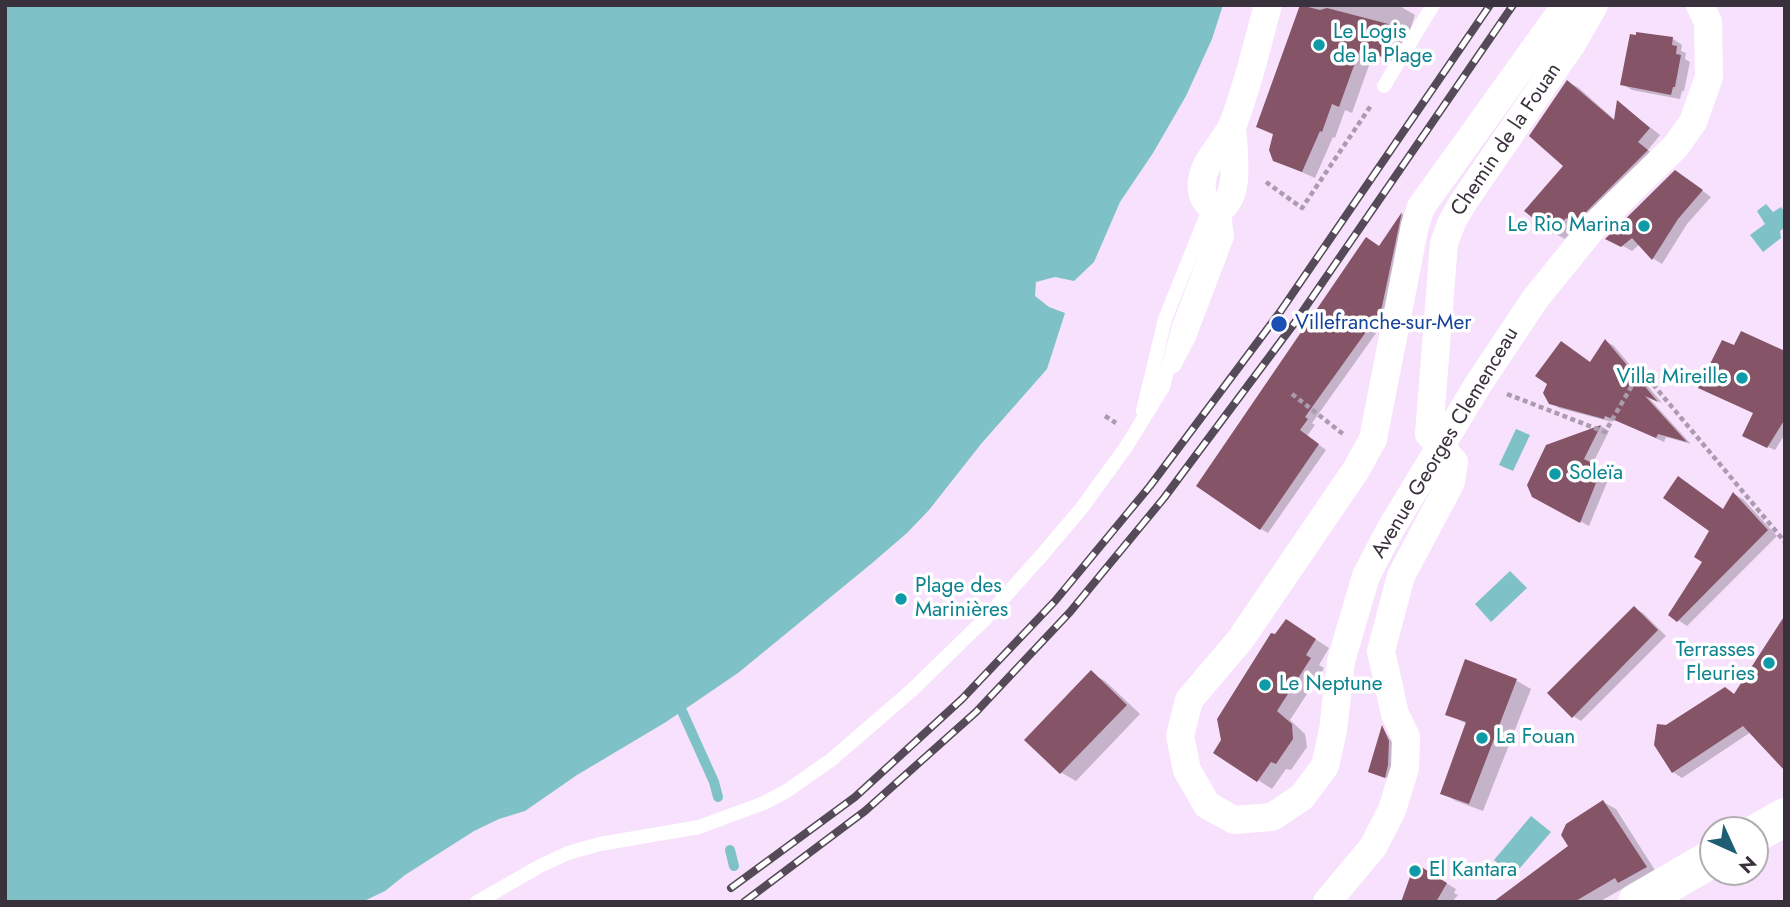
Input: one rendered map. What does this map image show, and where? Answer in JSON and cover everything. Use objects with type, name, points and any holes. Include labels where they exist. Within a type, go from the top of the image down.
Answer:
[{"type":"main road","points":[[1769,826],[1785,817]]},
{"type":"main road","points":[[1637,902],[1699,866]]},
{"type":"street","points":[[1217,207],[1228,204],[1232,193],[1232,126],[1268,5]]},
{"type":"street","name":"Avenue Georges Clemenceau","points":[[1566,5],[1421,207],[1415,225],[1373,439],[1356,470],[1240,640],[1189,700],[1180,736],[1187,770],[1207,805],[1234,820],[1272,817],[1302,797],[1325,766],[1333,730],[1341,662],[1366,576],[1391,528],[1479,383],[1535,299],[1595,225],[1676,146],[1693,122],[1709,78],[1708,22],[1700,5]]},
{"type":"street","name":"Chemin de la Fouan","points":[[1327,902],[1373,847],[1392,810],[1405,768],[1406,737],[1395,714],[1381,650],[1401,576],[1451,482],[1454,462],[1429,434],[1444,243],[1462,204],[1573,42],[1594,5]]},
{"type":"lane","points":[[1384,86],[1433,5]]},
{"type":"lane","points":[[477,902],[568,853],[699,827],[743,813],[785,792],[831,761],[912,690],[984,620],[1081,509],[1126,447],[1163,387],[1179,326],[1217,207]]},
{"type":"lane","points":[[1141,419],[1165,319],[1217,207]]},
{"type":"path","points":[[1302,208],[1384,86]]},
{"type":"path","points":[[1479,383],[1605,432],[1641,370],[1785,542]]},
{"type":"path","points":[[1292,394],[1366,451]]},
{"type":"path","points":[[1105,416],[1117,423]]},
{"type":"shaded area","points":[[5,5],[1223,5],[1212,39],[1186,96],[1153,153],[1120,202],[1094,262],[1074,281],[1055,277],[1036,282],[1035,296],[1049,307],[1065,313],[1047,369],[907,533],[738,673],[525,811],[474,831],[385,891],[362,902],[5,902]]},
{"type":"shaded area","points":[[1766,204],[1773,212],[1781,207],[1785,212],[1785,227],[1780,231],[1781,238],[1763,252],[1750,235],[1765,224],[1757,211]]},
{"type":"shaded area","points":[[1516,429],[1530,435],[1513,471],[1499,465]]},
{"type":"shaded area","points":[[1510,571],[1527,588],[1491,622],[1475,604]]},
{"type":"shaded area","points":[[1531,816],[1551,832],[1513,876],[1494,860]]},
{"type":"building","name":"Le Logis de la Plage","points":[[1300,5],[1320,10],[1327,8],[1396,26],[1386,58],[1360,49],[1339,107],[1332,104],[1322,132],[1320,131],[1302,172],[1273,161],[1269,150],[1273,134],[1256,127]]},
{"type":"building","points":[[1636,32],[1673,37],[1672,45],[1677,46],[1676,54],[1681,55],[1671,95],[1620,85],[1630,34],[1636,35]]},
{"type":"building","points":[[1567,80],[1614,120],[1617,100],[1650,128],[1638,142],[1648,150],[1575,223],[1566,218],[1553,234],[1524,211],[1563,166],[1529,136]]},
{"type":"building","name":"Le Rio Marina","points":[[1675,170],[1703,190],[1678,219],[1652,260],[1632,238],[1621,247],[1605,239]]},
{"type":"building","points":[[1402,212],[1381,311],[1305,417],[1308,419],[1300,430],[1319,444],[1260,530],[1196,486],[1366,237],[1379,246]]},
{"type":"building","points":[[1741,331],[1785,351],[1785,419],[1767,448],[1742,436],[1753,413],[1698,388],[1722,340],[1734,345]]},
{"type":"building","points":[[1605,339],[1658,402],[1645,396],[1687,442],[1658,434],[1656,438],[1605,416],[1604,419],[1549,404],[1543,393],[1547,384],[1535,376],[1561,341],[1590,362]]},
{"type":"building","points":[[1601,425],[1584,459],[1602,468],[1580,523],[1532,497],[1527,485],[1546,445]]},
{"type":"building","points":[[1678,476],[1723,509],[1733,492],[1768,530],[1677,622],[1668,615],[1702,562],[1694,557],[1709,531],[1663,498]]},
{"type":"building","points":[[1634,606],[1658,630],[1572,718],[1547,693]]},
{"type":"building","points":[[1785,615],[1785,771],[1743,726],[1672,773],[1654,745],[1657,724],[1666,725],[1725,687],[1734,694]]},
{"type":"building","name":"Le Neptune","points":[[1286,619],[1316,639],[1306,655],[1311,658],[1277,711],[1292,724],[1293,739],[1276,764],[1271,762],[1257,782],[1213,753],[1221,740],[1217,719],[1271,633],[1275,634]]},
{"type":"building","name":"La Fouan","points":[[1465,659],[1517,679],[1469,804],[1440,794],[1466,722],[1445,715]]},
{"type":"building","points":[[1091,670],[1127,705],[1060,774],[1024,740]]},
{"type":"building","points":[[1382,725],[1389,741],[1385,778],[1368,772]]},
{"type":"building","points":[[1603,800],[1647,867],[1618,883],[1615,878],[1574,902],[1493,902],[1568,846],[1561,835],[1566,824]]},
{"type":"building","name":"El Kantara","points":[[1415,863],[1447,883],[1436,902],[1401,902]]},
{"type":"waterway","points":[[682,711],[714,782],[718,797]]},
{"type":"waterway","points":[[730,850],[734,866]]},
{"type":"railway","points":[[731,888],[855,797],[962,699],[1055,601],[1150,486],[1280,312],[1490,5]]},
{"type":"railway","points":[[744,902],[865,811],[976,712],[1070,612],[1164,498],[1296,321],[1513,5]]},
{"type":"place","name":"Le Logis de la Plage","points":[[1319,45]]},
{"type":"place","name":"Le Rio Marina","points":[[1644,226]]},
{"type":"place","name":"Villefranche-sur-Mer","points":[[1279,324]]},
{"type":"place","name":"Villa Mireille","points":[[1742,378]]},
{"type":"place","name":"Soleïa","points":[[1555,474]]},
{"type":"place","name":"Plage des Marinières","points":[[901,599]]},
{"type":"place","name":"Terrasses Fleuries","points":[[1769,663]]},
{"type":"place","name":"Le Neptune","points":[[1265,685]]},
{"type":"place","name":"La Fouan","points":[[1482,738]]},
{"type":"place","name":"El Kantara","points":[[1415,871]]}]
